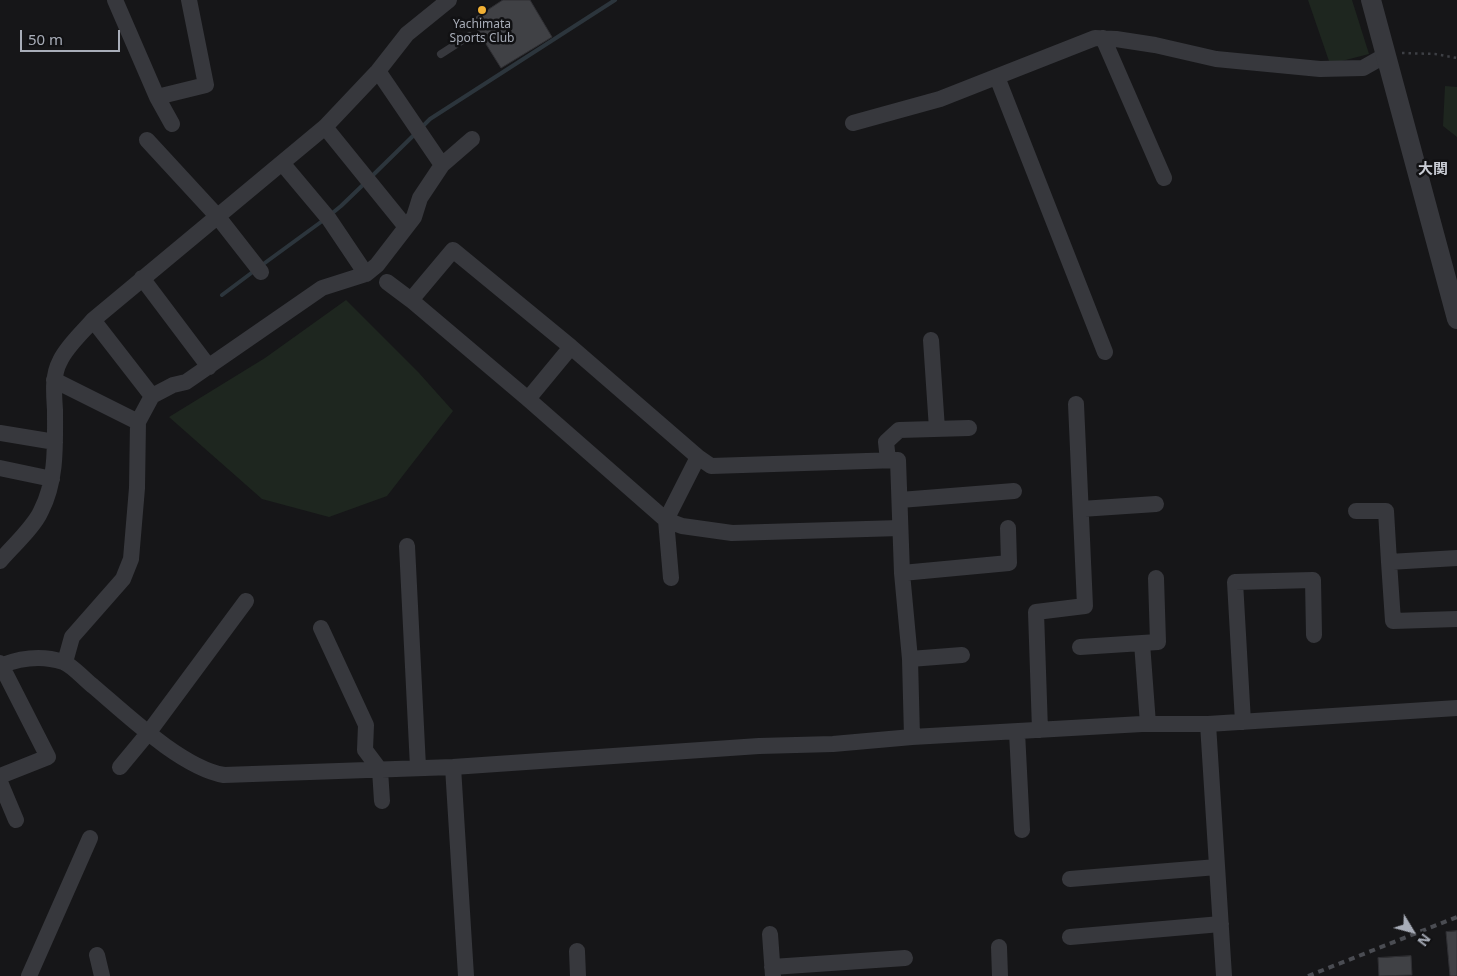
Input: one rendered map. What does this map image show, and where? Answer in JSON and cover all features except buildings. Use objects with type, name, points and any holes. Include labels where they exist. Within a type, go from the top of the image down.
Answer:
[{"type":"street","points":[[116,0],[157,96],[172,124]]},
{"type":"street","points":[[157,96],[206,85],[189,0]]},
{"type":"street","points":[[0,561],[41,513],[52,480],[55,442],[54,380],[59,363],[66,351],[93,320],[326,127],[378,71],[408,34],[449,0]]},
{"type":"street","points":[[1371,0],[1457,319]]},
{"type":"street","points":[[853,123],[940,99],[1088,40],[1103,38],[1155,45],[1216,59],[1320,69],[1363,68],[1386,55]]},
{"type":"street","points":[[1103,38],[1164,178]]},
{"type":"street","points":[[378,71],[442,165]]},
{"type":"street","points":[[996,77],[1105,352]]},
{"type":"street","points":[[326,127],[406,227]]},
{"type":"street","points":[[65,662],[72,637],[123,579],[131,559],[137,488],[138,422],[152,396],[173,385],[186,382],[322,288],[366,274],[377,265],[414,217],[420,198],[442,165],[472,139]]},
{"type":"street","points":[[147,140],[218,217],[261,272]]},
{"type":"street","points":[[282,163],[329,219],[366,274]]},
{"type":"street","points":[[411,300],[453,250],[571,347],[698,458],[711,466],[898,460],[902,573],[910,659],[912,737]]},
{"type":"street","points":[[142,278],[209,367]]},
{"type":"street","points":[[387,282],[528,399],[666,520],[682,526],[732,533],[900,528]]},
{"type":"street","points":[[93,320],[152,396]]},
{"type":"street","points":[[931,340],[937,429]]},
{"type":"street","points":[[528,399],[571,347]]},
{"type":"street","points":[[54,380],[138,422]]},
{"type":"street","points":[[1040,730],[1036,612],[1085,606],[1076,404]]},
{"type":"street","points":[[888,460],[886,442],[899,430],[969,428]]},
{"type":"street","points":[[0,433],[55,442]]},
{"type":"street","points":[[671,578],[666,520],[698,458]]},
{"type":"street","points":[[0,468],[52,480]]},
{"type":"street","points":[[900,500],[1014,491]]},
{"type":"street","points":[[1081,509],[1156,504]]},
{"type":"street","points":[[1356,511],[1386,511],[1393,621],[1457,619]]},
{"type":"street","points":[[902,573],[1009,563],[1008,528]]},
{"type":"street","points":[[407,546],[418,767]]},
{"type":"street","points":[[1390,562],[1457,558]]},
{"type":"street","points":[[1080,647],[1158,642],[1156,578]]},
{"type":"street","points":[[1243,722],[1235,582],[1313,580],[1314,635]]},
{"type":"street","points":[[120,767],[149,732],[246,602]]},
{"type":"street","points":[[321,628],[366,725],[365,750],[380,770],[382,801]]},
{"type":"street","points":[[1142,643],[1148,724]]},
{"type":"street","points":[[910,659],[962,655]]},
{"type":"street","points":[[0,776],[48,757],[1,665],[35,657],[65,662],[149,732],[196,766],[210,773],[224,775],[453,767],[760,746],[833,744],[912,737],[1148,724],[1208,724],[1457,708]]},
{"type":"street","points":[[1208,724],[1224,976]]},
{"type":"street","points":[[1016,732],[1022,830]]},
{"type":"street","points":[[453,767],[466,976]]},
{"type":"street","points":[[0,782],[16,820]]},
{"type":"street","points":[[29,976],[90,838]]},
{"type":"street","points":[[1070,879],[1217,867]]},
{"type":"street","points":[[1070,937],[1220,924]]},
{"type":"street","points":[[770,934],[773,972],[905,958]]},
{"type":"street","points":[[999,947],[1000,976]]},
{"type":"street","points":[[577,951],[578,976]]},
{"type":"street","points":[[97,955],[102,976]]},
{"type":"lane","points":[[441,54],[469,36]]},
{"type":"path","points":[[1386,55],[1419,53],[1457,58]]},
{"type":"shaded area","points":[[1308,0],[1352,0],[1369,54],[1330,64]]},
{"type":"shaded area","points":[[1445,86],[1457,87],[1457,137],[1443,126]]},
{"type":"shaded area","points":[[346,300],[419,373],[453,411],[387,496],[329,517],[262,499],[169,417],[265,358]]},
{"type":"waterway","points":[[421,128],[430,119],[615,0]]},
{"type":"waterway","points":[[371,177],[416,133]]},
{"type":"waterway","points":[[330,215],[366,182]]},
{"type":"waterway","points":[[262,265],[325,219]]},
{"type":"waterway","points":[[222,295],[254,271]]},
{"type":"railway","points":[[1308,976],[1457,917]]},
{"type":"place","name":"Yachimata Sports Club","points":[[482,10]]},
{"type":"district","name":"大関","points":[[1433,170]]}]
